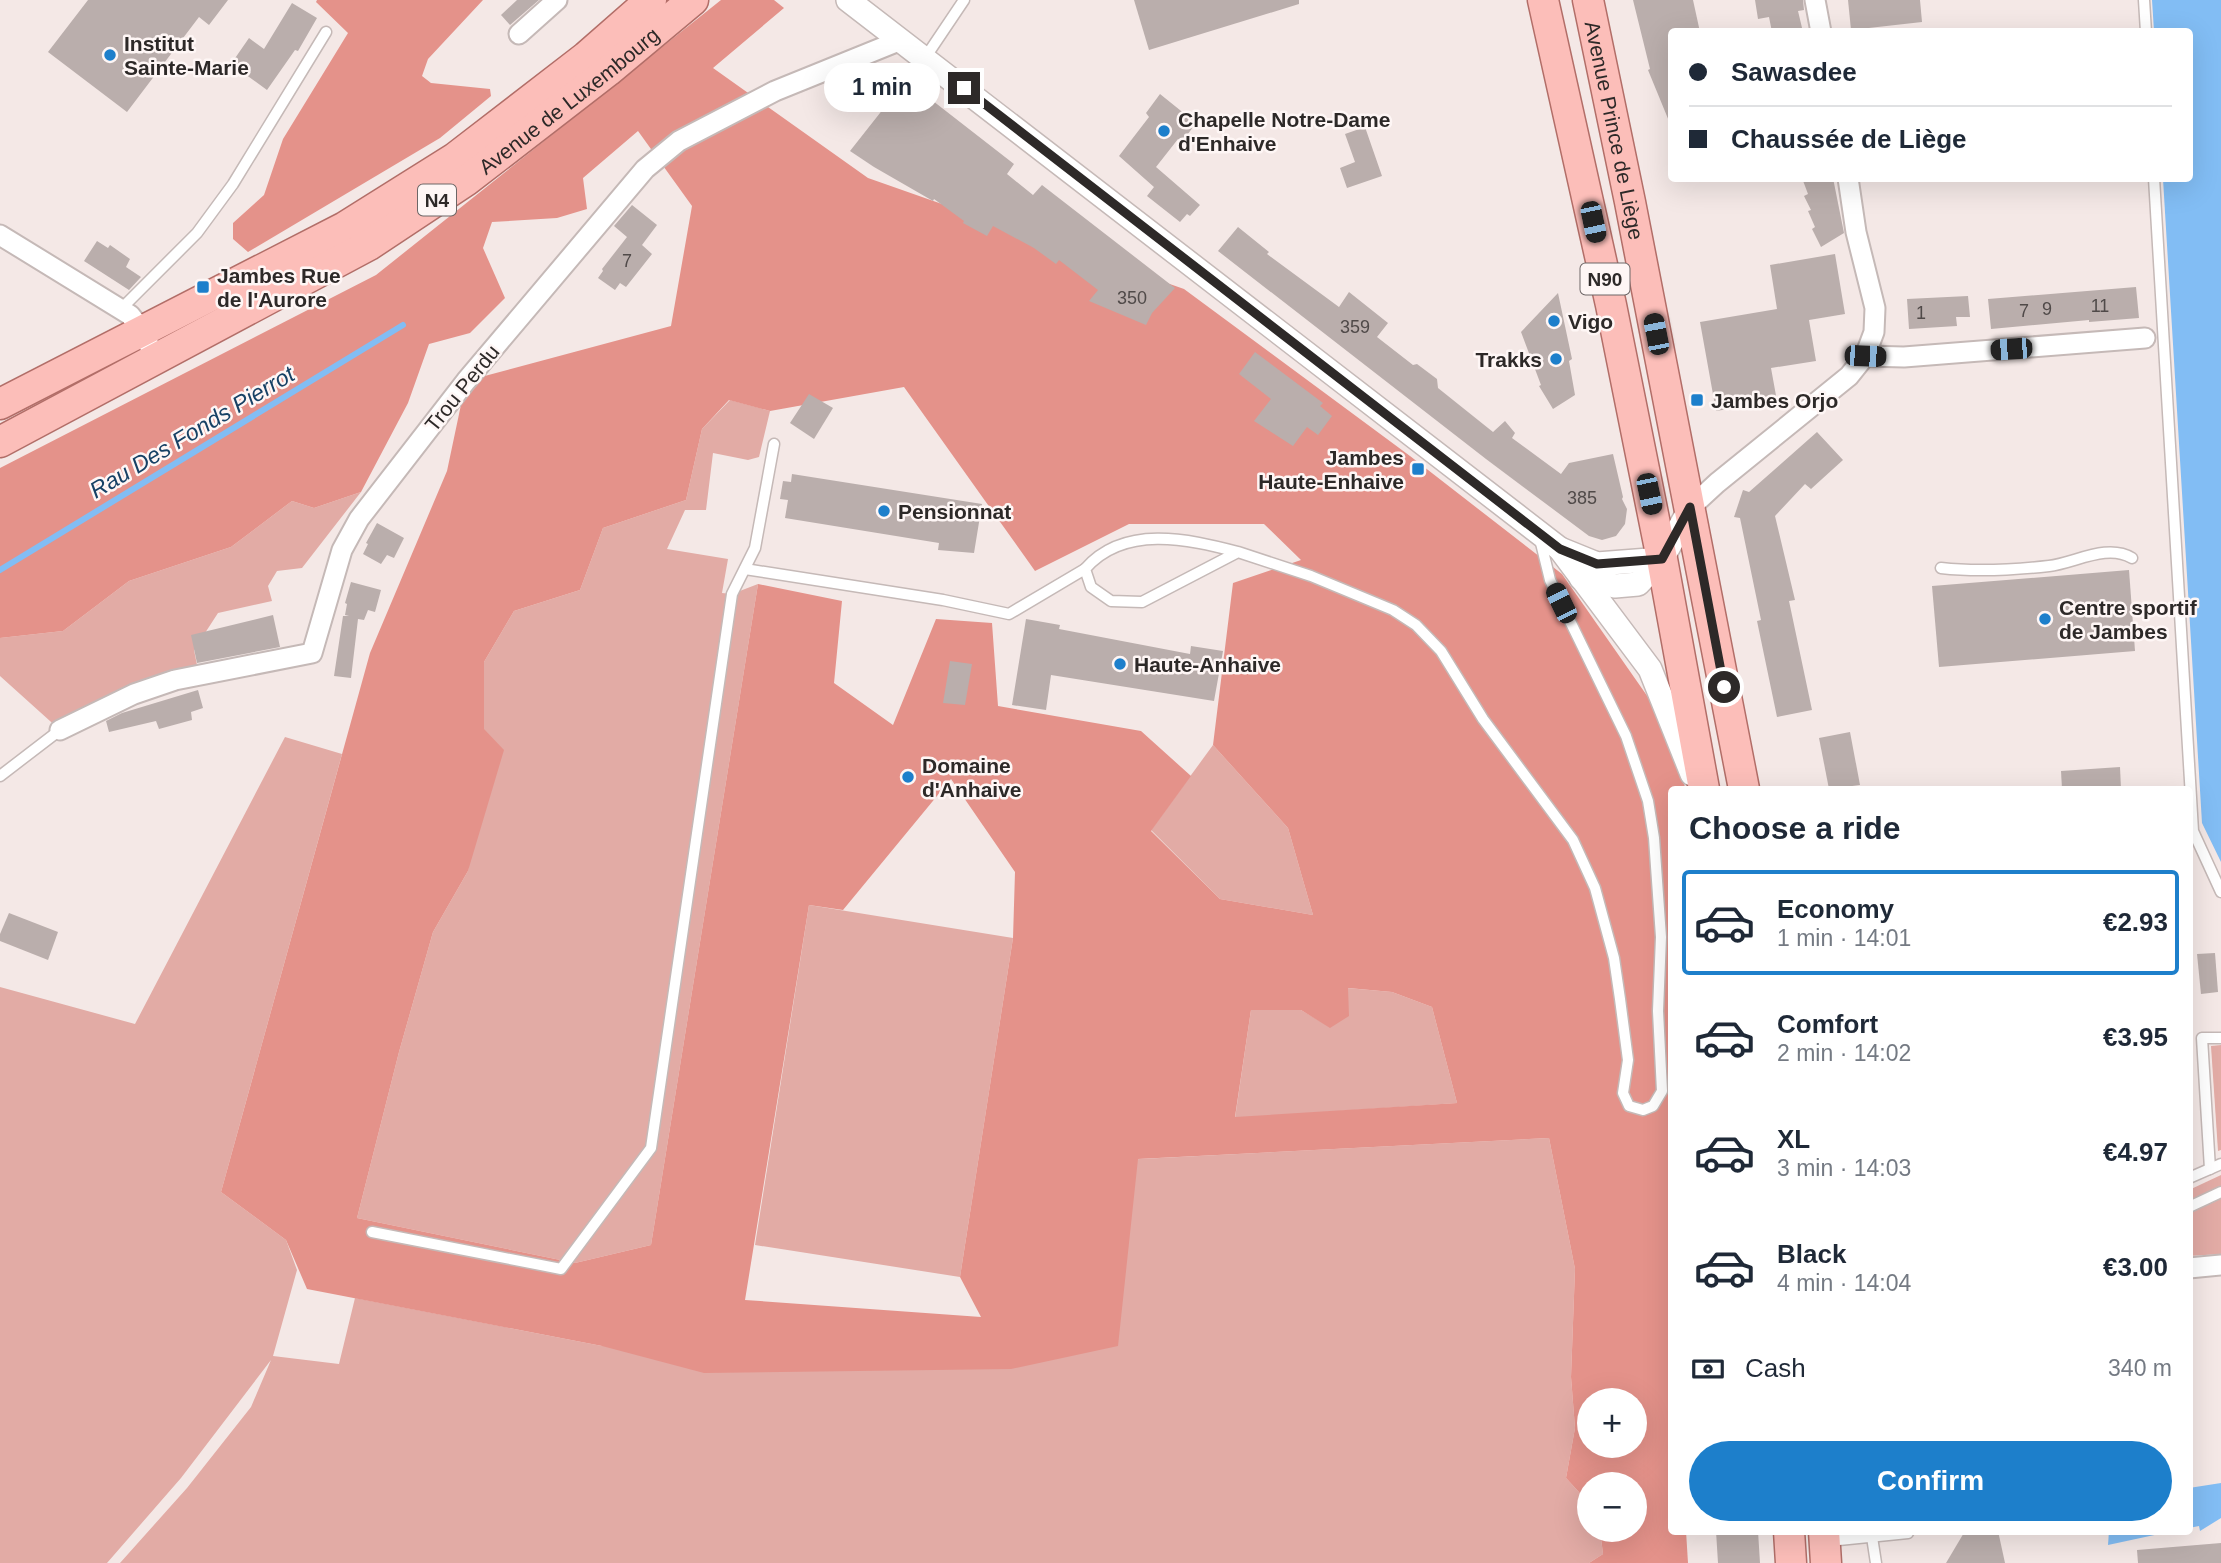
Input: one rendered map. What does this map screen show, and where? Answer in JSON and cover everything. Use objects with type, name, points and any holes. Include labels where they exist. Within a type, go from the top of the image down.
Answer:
[{"type":"main road","name":"Avenue de Luxembourg","points":[[0,404],[345,227],[455,158],[586,57],[651,0]]},
{"type":"main road","name":"Avenue de Luxembourg","points":[[0,442],[369,245],[456,187],[608,71],[693,0]]},
{"type":"main road","name":"Avenue Prince de Liège","points":[[1543,0],[1611,304],[1703,786]]},
{"type":"main road","name":"Avenue Prince de Liège","points":[[1588,0],[1690,507]]},
{"type":"main road","name":"N90","points":[[1690,507],[1743,786]]},
{"type":"main road","points":[[1790,1535],[1791,1563]]},
{"type":"street","points":[[519,34],[558,0]]},
{"type":"street","points":[[848,0],[1560,549],[1650,669],[1698,786]]},
{"type":"street","points":[[1815,0],[1820,28]]},
{"type":"street","name":"Trou Perdu","points":[[60,730],[134,694],[176,680],[312,653],[342,550],[359,519],[466,381],[645,169],[679,141],[775,91],[901,40]]},
{"type":"street","points":[[1581,578],[1615,586],[1638,584],[1662,559],[1690,507],[1849,376],[1865,356],[1874,332],[1875,308],[1856,232],[1849,182]]},
{"type":"street","points":[[0,235],[130,315],[143,331],[156,361]]},
{"type":"street","points":[[1865,356],[1904,357],[2145,338]]},
{"type":"street","points":[[1560,549],[1597,564],[1662,559]]},
{"type":"street","points":[[2193,1268],[2221,1265]]},
{"type":"lane","points":[[925,58],[964,0]]},
{"type":"lane","points":[[2144,0],[2146,28]]},
{"type":"lane","points":[[121,309],[197,233],[233,184],[326,32]]},
{"type":"lane","points":[[2154,182],[2190,786]]},
{"type":"lane","points":[[372,1231],[561,1269],[651,1148],[732,594],[755,548],[774,444]]},
{"type":"lane","points":[[745,569],[943,600],[1009,614],[1085,569],[1095,557],[1121,544],[1162,538],[1198,541],[1238,552],[1311,576],[1393,610],[1416,625],[1441,651],[1483,719],[1573,840],[1595,888],[1614,958],[1628,1060],[1623,1093],[1629,1106],[1643,1110],[1653,1106],[1662,1091],[1658,1011],[1661,937],[1658,880],[1648,801],[1626,736],[1550,580],[1539,532]]},
{"type":"lane","points":[[1085,569],[1091,587],[1111,601],[1142,602],[1238,552]]},
{"type":"lane","points":[[1941,568],[1968,571],[2052,565],[2084,556],[2122,552],[2132,558]]},
{"type":"lane","points":[[0,776],[60,730]]},
{"type":"lane","points":[[2193,831],[2221,892]]},
{"type":"lane","points":[[2210,1169],[2202,1038],[2221,1038]]},
{"type":"lane","points":[[2193,1176],[2221,1164]]},
{"type":"lane","points":[[2193,1205],[2221,1192]]},
{"type":"lane","points":[[1825,1545],[1896,1535]]},
{"type":"lane","points":[[1872,1537],[1876,1563]]},
{"type":"shaded area","points":[[317,0],[483,0],[428,59],[422,76],[431,83],[490,89],[491,96],[440,138],[248,252],[233,239],[233,223],[264,195],[283,139],[348,33]]},
{"type":"shaded area","points":[[721,0],[774,0],[784,8],[713,68],[868,178],[1184,289],[1410,456],[1562,574],[1650,700],[1685,786],[1668,786],[1668,1535],[1686,1535],[1688,1563],[1589,1563],[1603,1554],[1602,1542],[1647,1542],[1647,1472],[1577,1472],[1577,1490],[1566,1478],[1575,1428],[1571,1377],[1575,1269],[1549,1138],[1138,1159],[1118,1346],[1011,1369],[704,1373],[602,1346],[307,1289],[286,1240],[221,1192],[370,653],[447,471],[466,381],[671,326],[692,206],[638,131],[583,178],[587,209],[557,218],[492,222],[483,248],[505,298],[470,333],[429,344],[408,403],[361,492],[314,508],[292,501],[231,547],[129,581],[63,631],[0,638],[0,468],[376,275]],"holes":[[[904,387],[1035,571],[1129,524],[1264,524],[1301,560],[1233,583],[1213,745],[1288,828],[1313,915],[1220,899],[1151,831],[1191,776],[1141,731],[998,706],[992,623],[936,619],[893,725],[834,683],[842,601],[758,584],[651,1245],[575,1263],[357,1218],[433,932],[468,871],[504,750],[484,729],[484,662],[514,611],[580,590],[603,528],[686,500],[702,429],[729,400],[770,411]],[[951,779],[1015,872],[1013,938],[960,1277],[981,1317],[745,1300],[809,905],[843,910]],[[1348,988],[1392,992],[1432,1007],[1457,1103],[1235,1117],[1251,1010],[1301,1010],[1330,1028],[1349,1016]]]},
{"type":"shaded area","points":[[730,400],[770,411],[759,457],[748,460],[713,453],[706,510],[685,510],[667,549],[728,559],[722,593],[732,594],[758,584],[651,1245],[575,1263],[357,1218],[433,932],[468,871],[484,729],[484,662],[514,611],[580,590],[603,528],[686,500],[702,429]]},
{"type":"shaded area","points":[[361,492],[302,568],[277,571],[268,586],[272,601],[218,613],[194,650],[199,675],[60,730],[0,676],[0,638],[63,631],[129,581],[231,547],[292,501],[314,508]]},
{"type":"shaded area","points":[[285,737],[342,754],[221,1192],[286,1240],[297,1270],[273,1356],[339,1364],[355,1298],[602,1346],[1098,1343],[1101,1161],[1549,1138],[1575,1269],[1571,1377],[1575,1428],[1566,1478],[1577,1490],[1577,1542],[1602,1542],[1603,1554],[1589,1563],[120,1563],[187,1488],[251,1407],[271,1360],[181,1478],[107,1563],[0,1563],[0,987],[135,1024]]},
{"type":"shaded area","points":[[1213,745],[1288,828],[1313,915],[1220,899],[1151,830]]},
{"type":"shaded area","points":[[809,905],[1013,938],[960,1277],[755,1245]]},
{"type":"shaded area","points":[[1347,988],[1392,992],[1432,1007],[1457,1103],[1235,1118],[1251,1010],[1301,1010],[1330,1027]]},
{"type":"shaded area","points":[[2221,1045],[2221,1150],[2218,1151],[2211,1046]]},
{"type":"shaded area","points":[[2221,1175],[2221,1254],[2193,1256],[2193,1188]]},
{"type":"water","points":[[2152,0],[2221,0],[2221,862],[2202,823],[2163,182],[2193,182],[2193,28],[2154,28]]},
{"type":"water","points":[[2221,1483],[2221,1518],[2200,1531],[2199,1526],[2193,1527],[2193,1487]]},
{"type":"water","points":[[2109,1535],[2154,1535],[2108,1545]]},
{"type":"building","points":[[88,0],[228,0],[209,25],[199,17],[127,112],[48,52]]},
{"type":"building","points":[[517,0],[539,0],[510,25],[501,15]]},
{"type":"building","points":[[1134,0],[1299,0],[1299,4],[1149,50]]},
{"type":"building","points":[[1633,0],[1693,0],[1699,28],[1668,28],[1668,119],[1648,70],[1650,69]]},
{"type":"building","points":[[1755,0],[1803,0],[1804,10],[1798,11],[1802,28],[1771,28],[1769,17],[1758,19]]},
{"type":"building","points":[[1848,0],[1920,0],[1922,22],[1851,28]]},
{"type":"building","points":[[292,3],[317,18],[298,51],[295,50],[267,90],[231,64],[249,38],[264,49]]},
{"type":"building","points":[[906,80],[1014,164],[1007,174],[1033,195],[1042,185],[1175,288],[1152,313],[1146,325],[1089,301],[1098,290],[1059,260],[1056,264],[1034,248],[993,226],[987,236],[963,223],[964,221],[934,199],[933,201],[850,151]]},
{"type":"building","name":"Chapelle Notre-Dame d'Enhaive","points":[[1160,94],[1196,123],[1182,142],[1178,139],[1156,167],[1200,205],[1180,222],[1147,196],[1154,187],[1119,156],[1149,117],[1146,113]]},
{"type":"building","points":[[1365,127],[1382,176],[1347,188],[1340,168],[1355,162],[1345,134]]},
{"type":"building","points":[[1804,182],[1834,182],[1844,233],[1821,247],[1812,229],[1815,227],[1808,211],[1811,210],[1804,196],[1808,194]]},
{"type":"building","points":[[632,205],[657,225],[642,245],[652,254],[626,287],[620,283],[615,290],[598,278],[627,237],[614,226]]},
{"type":"building","points":[[1238,227],[1269,252],[1267,254],[1339,307],[1349,292],[1388,323],[1377,337],[1413,365],[1417,364],[1437,379],[1438,388],[1493,432],[1505,421],[1515,433],[1512,438],[1561,474],[1569,463],[1613,454],[1622,499],[1627,509],[1625,524],[1616,536],[1602,540],[1589,536],[1218,251]]},
{"type":"building","points":[[97,241],[108,248],[110,245],[130,259],[126,267],[141,277],[129,290],[84,261]]},
{"type":"building","points":[[1835,254],[1845,314],[1809,320],[1816,361],[1771,368],[1777,401],[1716,411],[1700,322],[1777,309],[1770,265]]},
{"type":"building","points":[[2136,287],[2139,318],[1991,329],[1988,299]]},
{"type":"building","points":[[1558,293],[1572,359],[1569,361],[1575,395],[1553,409],[1539,386],[1541,385],[1521,332]]},
{"type":"building","points":[[1968,296],[1970,317],[1956,317],[1957,326],[1909,329],[1907,299]]},
{"type":"building","points":[[1255,352],[1323,403],[1320,406],[1332,416],[1318,435],[1307,427],[1293,446],[1254,421],[1271,399],[1239,374]]},
{"type":"building","points":[[809,394],[833,408],[814,439],[790,423]]},
{"type":"building","points":[[1817,432],[1843,460],[1811,489],[1805,484],[1775,516],[1795,600],[1789,601],[1812,710],[1777,717],[1757,621],[1761,620],[1740,518],[1734,517],[1743,490],[1749,492]]},
{"type":"building","name":"Pensionnat","points":[[792,474],[982,504],[974,553],[938,550],[939,543],[785,518],[788,500],[780,499],[783,481],[791,482]]},
{"type":"building","points":[[377,523],[404,538],[394,558],[387,555],[381,564],[363,554]]},
{"type":"building","name":"Centre sportif de Jambes","points":[[2129,570],[2135,651],[1939,667],[1932,586]]},
{"type":"building","points":[[351,582],[381,590],[375,612],[368,610],[364,620],[358,619],[351,678],[334,676],[343,616],[349,616],[345,615],[345,603]]},
{"type":"building","points":[[273,615],[280,647],[197,663],[191,635]]},
{"type":"building","name":"Haute-Anhaive","points":[[1026,619],[1060,625],[1059,629],[1190,654],[1191,646],[1223,651],[1214,701],[1051,675],[1046,710],[1012,705]]},
{"type":"building","points":[[950,661],[972,664],[965,705],[943,703]]},
{"type":"building","points":[[198,690],[203,708],[191,712],[192,720],[159,729],[156,721],[109,732],[106,721],[122,713]]},
{"type":"building","points":[[1850,732],[1860,785],[1828,786],[1819,738]]},
{"type":"building","points":[[2120,767],[2121,786],[2062,786],[2061,771]]},
{"type":"building","points":[[9,913],[58,932],[48,960],[0,941],[0,934]]},
{"type":"building","points":[[2215,953],[2218,992],[2201,994],[2197,954]]},
{"type":"building","points":[[1716,1535],[1758,1535],[1760,1563],[1718,1563]]},
{"type":"building","points":[[1963,1535],[1999,1535],[2005,1563],[1946,1563]]},
{"type":"building","points":[[2221,1543],[2221,1563],[2138,1563],[2137,1550]]},
{"type":"waterway","name":"Rau Des Fonds Pierrot","points":[[0,570],[403,325]]},
{"type":"place","name":"Institut Sainte-Marie","points":[[110,55]]},
{"type":"place","name":"Chapelle Notre-Dame d'Enhaive","points":[[1164,131]]},
{"type":"place","name":"Jambes Rue de l'Aurore","points":[[203,287]]},
{"type":"place","name":"Vigo","points":[[1554,321]]},
{"type":"place","name":"Trakks","points":[[1556,359]]},
{"type":"place","name":"Jambes Orjo","points":[[1697,400]]},
{"type":"place","name":"Jambes Haute-Enhaive","points":[[1418,469]]},
{"type":"place","name":"Pensionnat","points":[[884,511]]},
{"type":"place","name":"Centre sportif de Jambes","points":[[2045,619]]},
{"type":"place","name":"Haute-Anhaive","points":[[1120,664]]},
{"type":"place","name":"Domaine d'Anhaive","points":[[908,777]]},
{"type":"route","points":[[964,88],[1560,549],[1597,564],[1662,559],[1690,507],[1724,687]]}]
